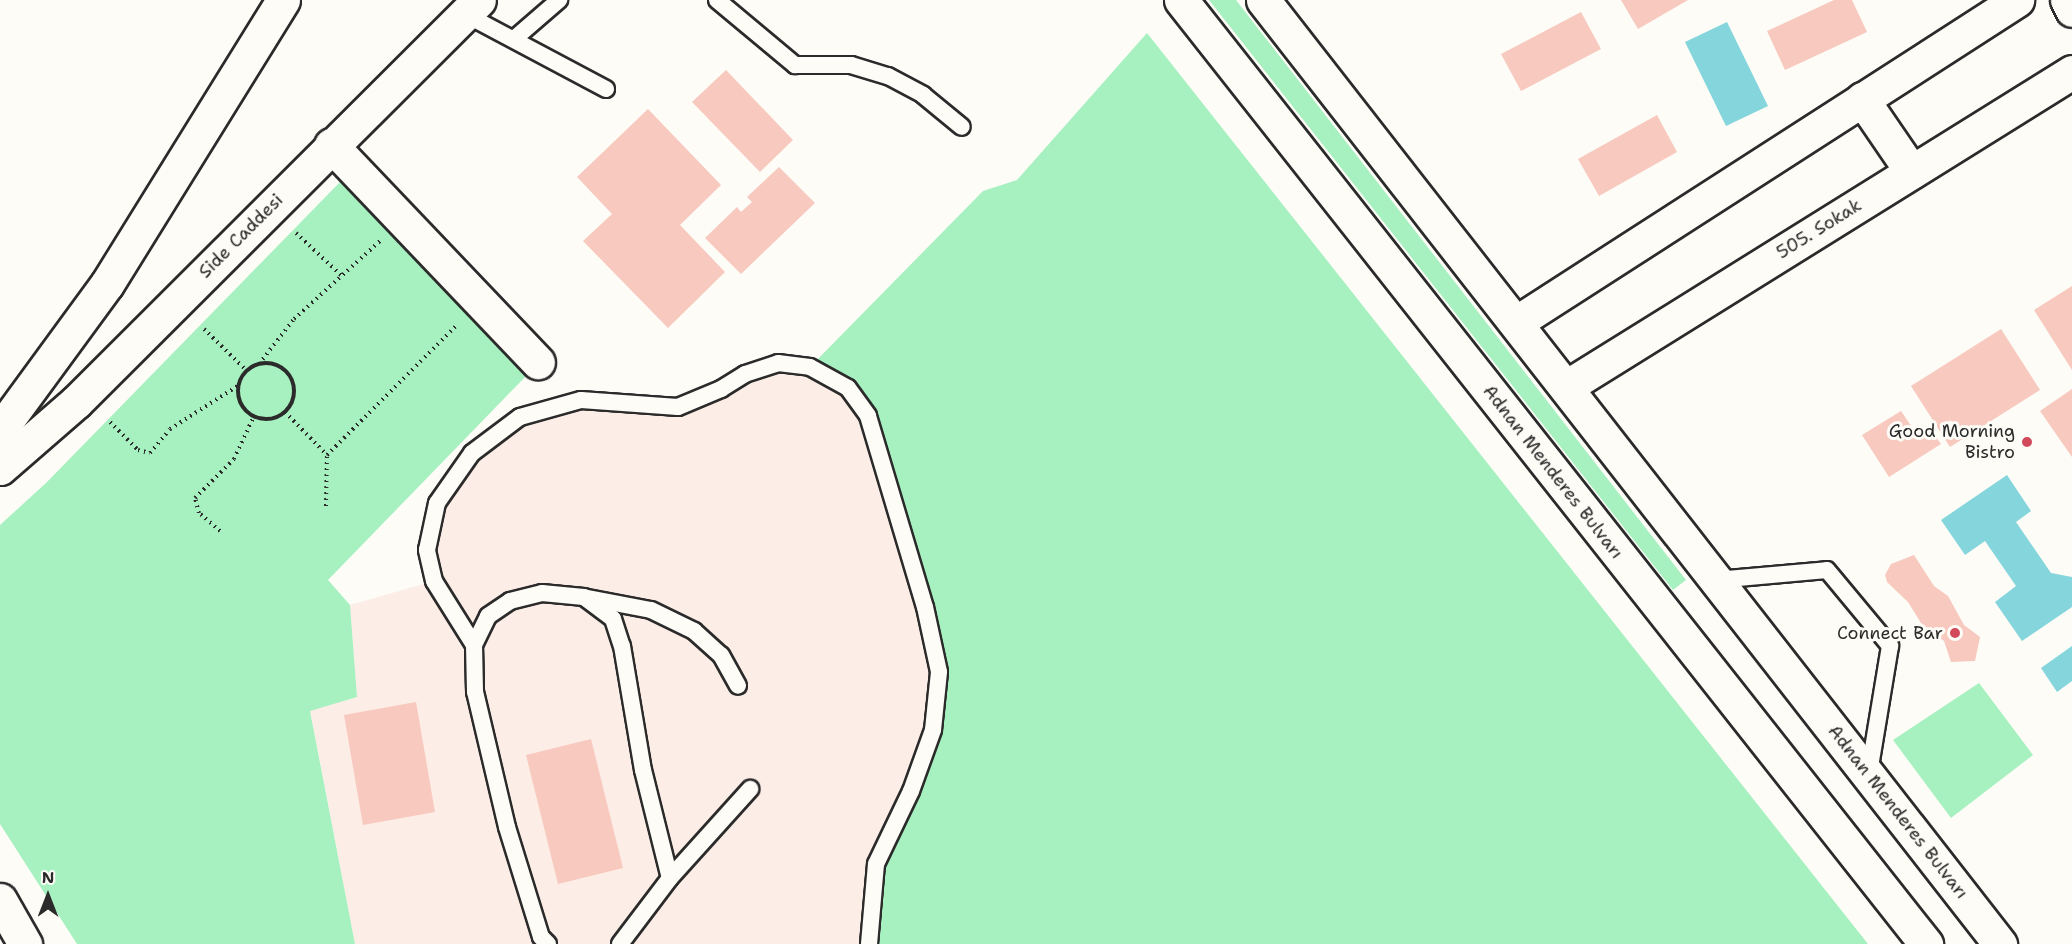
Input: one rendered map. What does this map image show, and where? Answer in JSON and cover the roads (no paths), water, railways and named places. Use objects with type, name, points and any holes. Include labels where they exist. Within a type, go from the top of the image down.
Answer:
[{"type":"main road","points":[[0,430],[107,284],[283,0]]},
{"type":"main road","name":"Adnan Menderes Bulvarı","points":[[1181,0],[1926,944]]},
{"type":"main road","name":"Adnan Menderes Bulvarı","points":[[1263,0],[1516,321],[2000,944]]},
{"type":"main road","points":[[1516,321],[2017,0]]},
{"type":"main road","points":[[2067,0],[2072,10]]},
{"type":"main road","name":"Side Caddesi","points":[[0,468],[76,402],[331,145],[463,4]]},
{"type":"main road","name":"505. Sokak","points":[[1566,387],[2072,72]]},
{"type":"main road","points":[[1862,99],[1912,172]]},
{"type":"main road","points":[[331,145],[538,362]]},
{"type":"main road","points":[[0,900],[25,944]]},
{"type":"main road","points":[[0,928],[14,944]]},
{"type":"lane","points":[[514,39],[559,0]]},
{"type":"lane","points":[[717,0],[795,65],[851,65],[888,76],[922,95],[962,127]]},
{"type":"lane","points":[[463,4],[514,39],[606,89]]},
{"type":"lane","points":[[474,645],[434,581],[427,550],[437,503],[472,453],[520,417],[581,400],[678,407],[721,389],[745,374],[778,363],[810,367],[848,388],[868,416],[926,607],[939,672],[933,730],[911,791],[876,864],[869,944]]},
{"type":"lane","points":[[1716,580],[1827,570],[1890,646],[1869,774]]},
{"type":"lane","points":[[548,944],[541,937],[507,827],[475,692],[474,645],[488,616],[510,601],[542,593],[584,597],[651,610],[694,631],[721,655],[738,686]]},
{"type":"lane","points":[[584,597],[613,619],[622,646],[643,770],[670,878]]},
{"type":"lane","points":[[620,944],[670,878],[750,789]]},
{"type":"water","points":[[1727,22],[1768,106],[1726,126],[1685,42]]},
{"type":"water","points":[[2007,475],[2031,511],[2016,522],[2051,573],[2072,577],[2072,607],[2022,641],[1995,602],[2016,586],[1985,541],[1965,555],[1941,520]]},
{"type":"water","points":[[2072,646],[2072,681],[2057,692],[2041,668]]},
{"type":"place","name":"Good Morning Bistro","points":[[2027,442]]},
{"type":"place","name":"Connect Bar","points":[[1955,633]]}]
